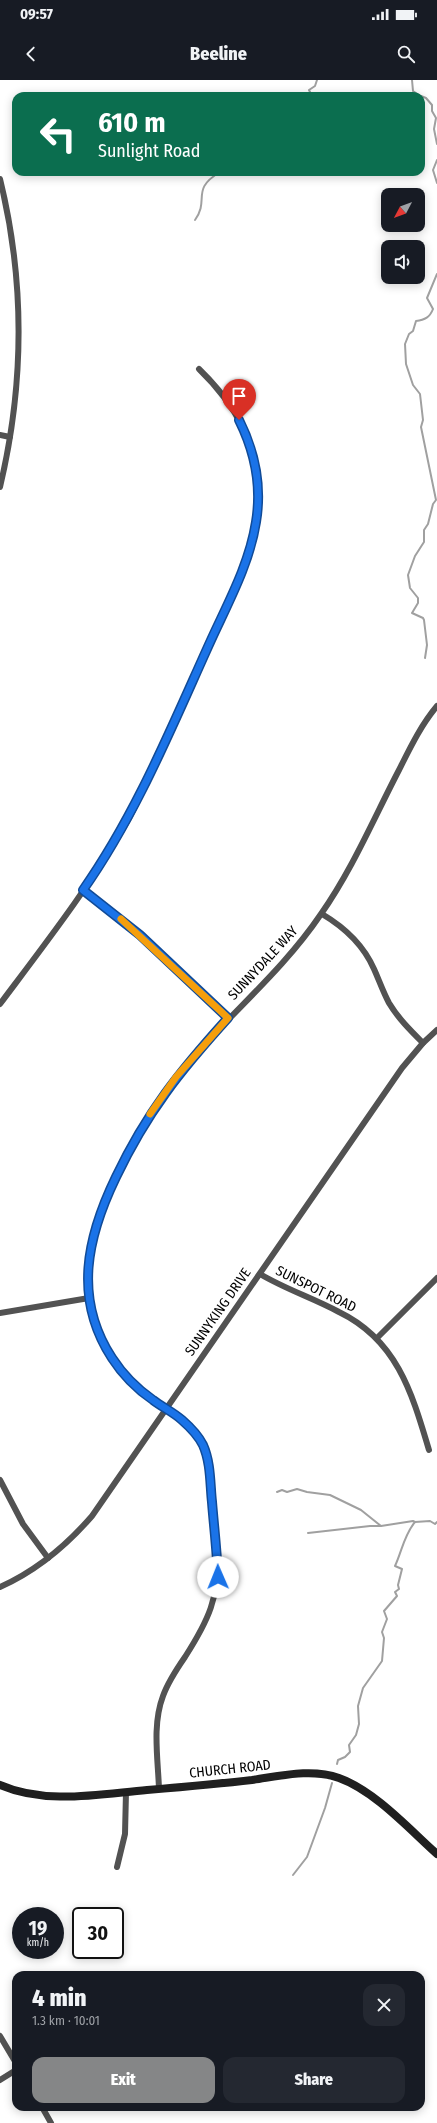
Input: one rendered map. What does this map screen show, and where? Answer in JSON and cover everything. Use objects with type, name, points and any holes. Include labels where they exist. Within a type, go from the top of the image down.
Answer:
[{"type":"street","points":[[0,179],[11,233],[19,318],[18,368],[10,437],[0,488]]},
{"type":"street","points":[[0,1004],[101,865],[132,811],[242,571],[253,539],[258,487],[250,445],[233,408],[214,384],[199,369]]},
{"type":"street","points":[[0,435],[10,437]]},
{"type":"street","name":"SUNNYDALE WAY","points":[[159,1789],[156,1728],[160,1703],[169,1681],[202,1632],[209,1618],[216,1593],[218,1577],[207,1457],[203,1445],[190,1427],[133,1383],[112,1359],[98,1330],[89,1298],[87,1270],[92,1241],[101,1210],[136,1136],[161,1098],[193,1057],[286,958],[322,914],[338,888],[420,730],[437,706]]},
{"type":"street","points":[[83,890],[140,935],[228,1018]]},
{"type":"street","points":[[322,914],[339,924],[358,943],[374,968],[388,1002],[398,1017],[422,1043]]},
{"type":"street","name":"SUNNYKING DRIVE","points":[[0,1587],[30,1572],[72,1537],[92,1516],[402,1068],[422,1043],[437,1030]]},
{"type":"street","name":"SUNSPOT ROAD","points":[[260,1274],[281,1286],[341,1312],[359,1323],[376,1338],[397,1364],[411,1390],[429,1450]]},
{"type":"street","points":[[376,1338],[437,1278]]},
{"type":"street","points":[[0,1313],[89,1298]]},
{"type":"street","points":[[0,1480],[23,1524],[48,1558]]},
{"type":"street","name":"CHURCH ROAD","points":[[0,1785],[23,1793],[42,1796],[126,1792],[297,1774],[328,1775],[346,1781],[366,1793],[437,1854]]},
{"type":"street","points":[[118,1867],[125,1834],[126,1792]]},
{"type":"street","points":[[0,2036],[12,2056]]},
{"type":"street","points":[[0,2080],[12,2072]]},
{"type":"street","points":[[44,2111],[51,2123]]},
{"type":"waterway","points":[[310,92],[309,90],[315,86],[317,80]]},
{"type":"waterway","points":[[412,80],[414,92]]},
{"type":"waterway","points":[[425,98],[432,105],[432,111],[436,118],[434,129],[437,144]]},
{"type":"waterway","points":[[437,160],[433,170],[437,183]]},
{"type":"waterway","points":[[195,220],[201,206],[203,190],[206,184],[214,176]]},
{"type":"waterway","points":[[425,658],[427,645],[424,620],[423,618],[412,613],[418,603],[418,598],[410,588],[408,575],[415,556],[424,542],[424,530],[428,524],[433,504],[436,500],[421,427],[423,420],[420,394],[413,385],[406,364],[405,344],[409,334],[413,331],[416,321],[427,318],[432,312],[433,309],[427,298],[437,274]]},
{"type":"waterway","points":[[277,1492],[282,1490],[287,1492],[297,1489],[330,1495],[361,1510],[381,1526]]},
{"type":"waterway","points":[[308,1533],[381,1526],[413,1521],[430,1521],[435,1524],[437,1522]]},
{"type":"waterway","points":[[337,1764],[338,1760],[345,1757],[350,1752],[349,1745],[356,1735],[359,1724],[358,1706],[363,1688],[382,1661],[384,1638],[382,1632],[387,1619],[384,1611],[397,1596],[395,1592],[399,1589],[398,1585],[402,1569],[395,1566],[406,1538],[415,1522]]},
{"type":"waterway","points":[[293,1875],[307,1857],[325,1808],[332,1783]]},
{"type":"slow traffic","points":[[121,919],[228,1018],[176,1077],[150,1114]]},
{"type":"route","points":[[218,1577],[209,1470],[203,1445],[198,1436],[190,1427],[166,1408],[143,1393],[121,1371],[112,1359],[104,1346],[92,1314],[87,1270],[88,1255],[101,1210],[136,1136],[176,1077],[228,1018],[140,935],[83,890],[101,865],[129,818],[205,653],[245,564],[251,547],[257,521],[257,474],[248,440],[239,420]]}]
